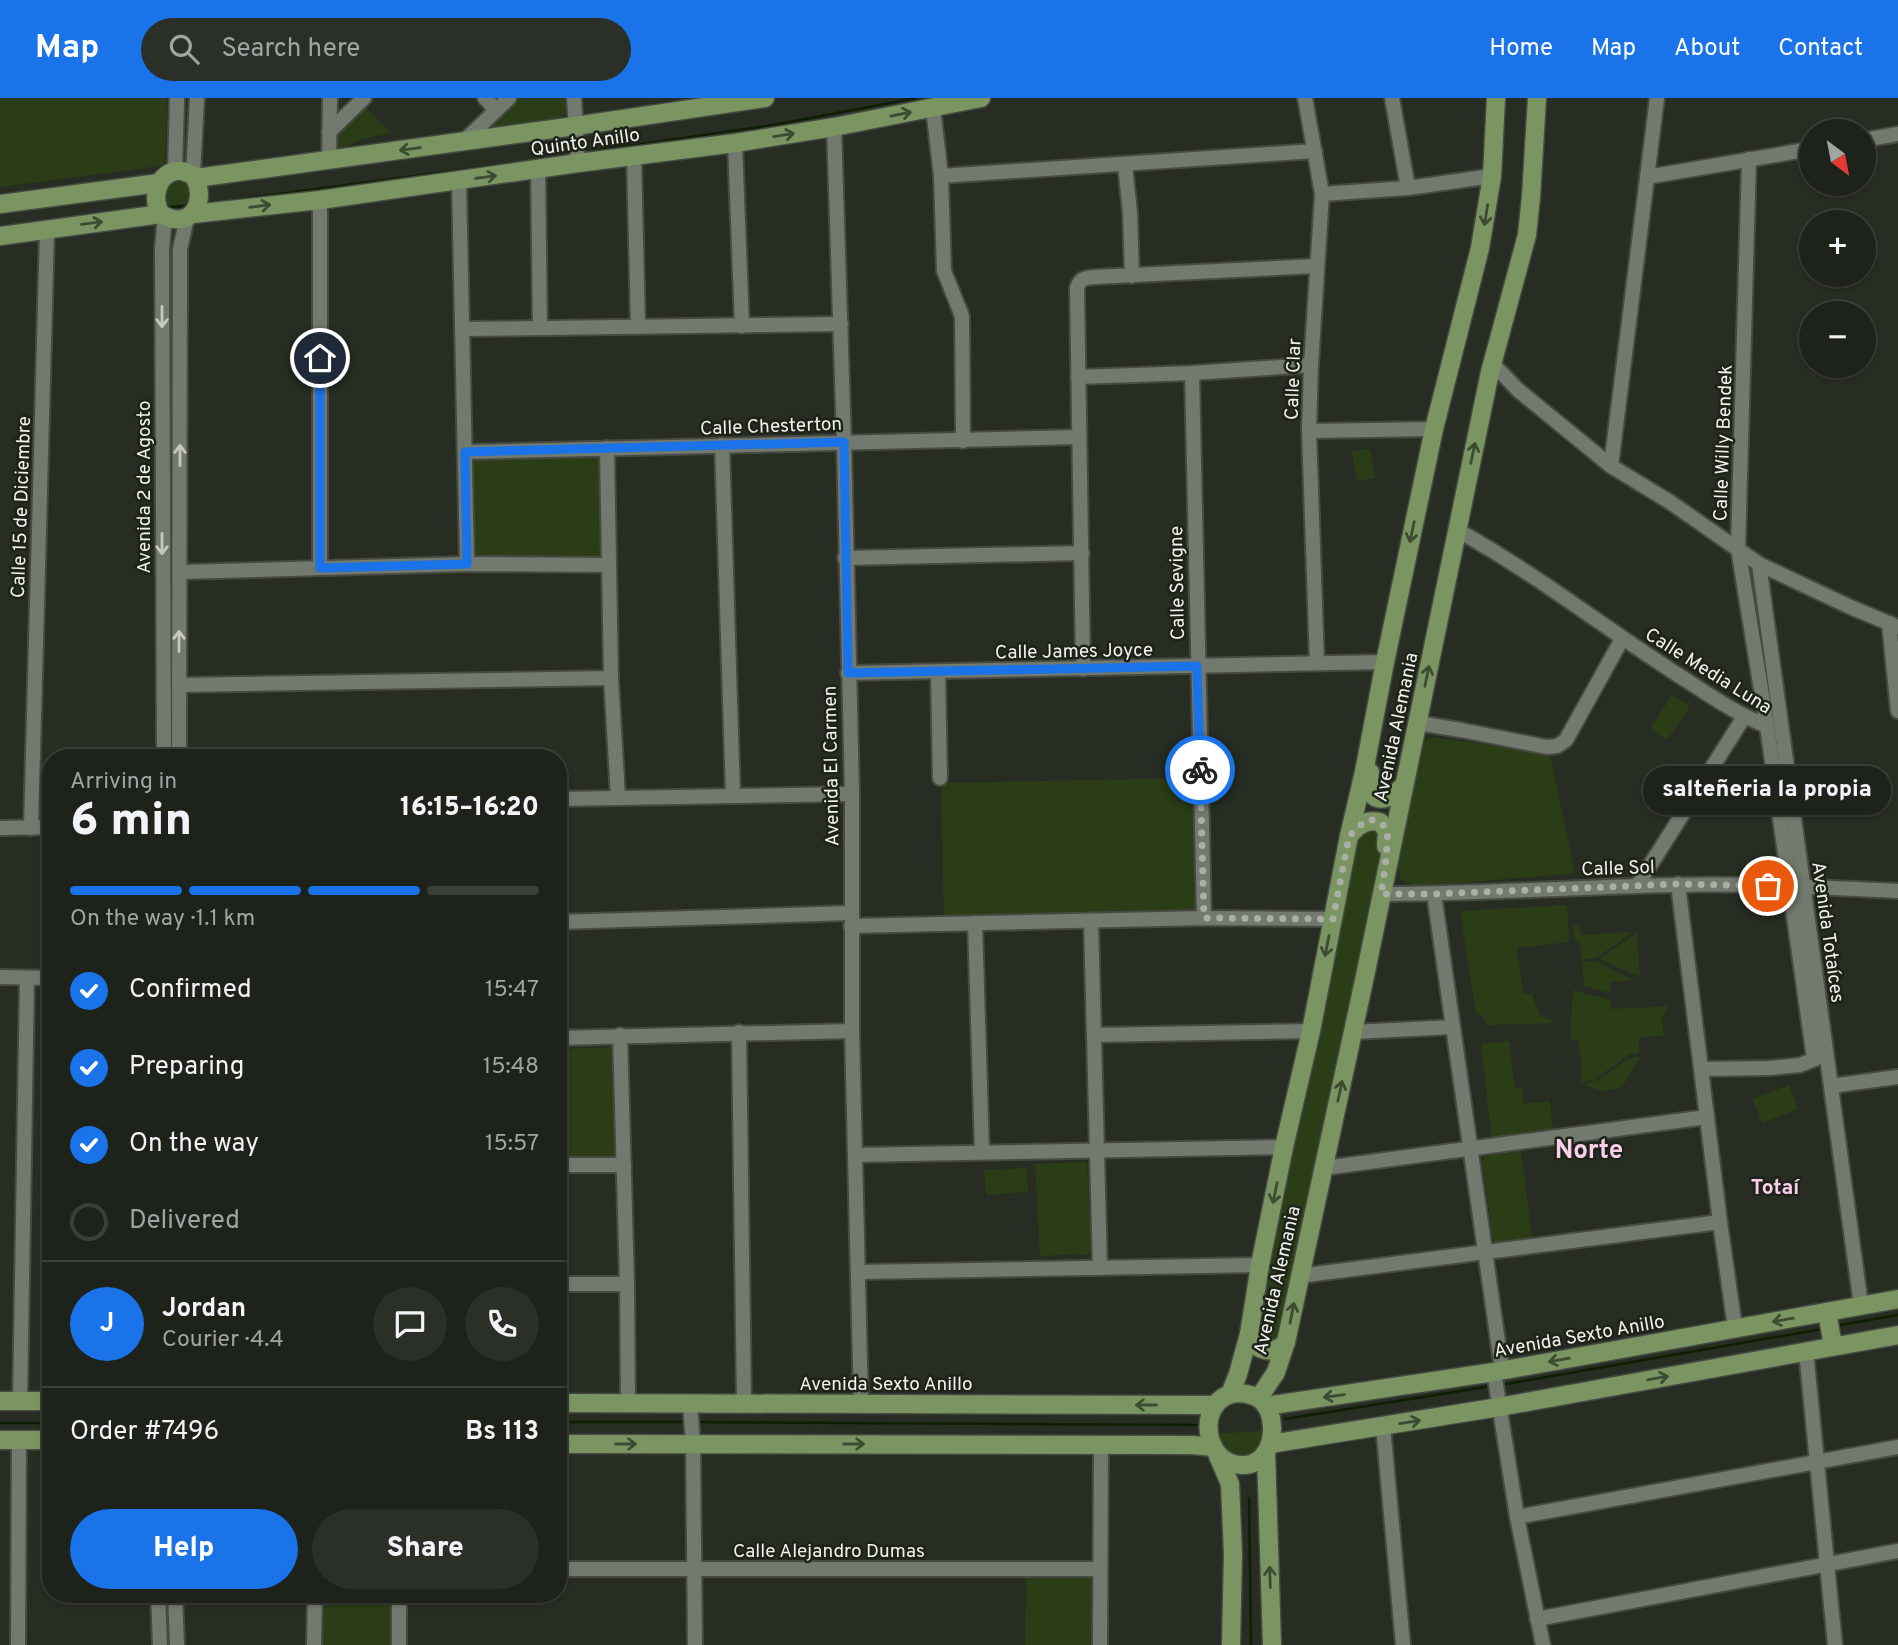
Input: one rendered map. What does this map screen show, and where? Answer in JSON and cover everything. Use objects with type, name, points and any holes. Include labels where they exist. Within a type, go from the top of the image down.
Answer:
[{"type":"main road","name":"Quinto Anillo","points":[[195,176],[575,127],[765,98]]},
{"type":"main road","name":"Quinto Anillo","points":[[190,216],[735,143],[981,98]]},
{"type":"main road","name":"Avenida Alemania","points":[[1230,1394],[1249,1334],[1284,1147],[1311,1031],[1434,429],[1480,248],[1492,176],[1496,98]]},
{"type":"main road","name":"Avenida Alemania","points":[[1262,1402],[1286,1342],[1485,394],[1527,235],[1538,98]]},
{"type":"main road","points":[[0,236],[163,215],[179,220],[190,216],[198,203],[195,176],[183,171],[167,173],[159,183],[157,203],[163,215]]},
{"type":"main road","points":[[0,204],[159,183]]},
{"type":"main road","points":[[1376,713],[1376,743],[1368,787],[1373,795],[1383,799],[1393,797],[1404,785]]},
{"type":"main road","points":[[1349,836],[1364,822],[1380,822],[1387,831],[1385,874]]},
{"type":"main road","name":"Avenida Sexto Anillo","points":[[1268,1448],[1806,1351],[1830,1328],[1861,1305],[1898,1298]]},
{"type":"main road","name":"Avenida Sexto Anillo","points":[[1262,1402],[1498,1371],[1735,1328],[1830,1328],[1898,1335]]},
{"type":"main road","points":[[1249,1334],[1253,1343],[1262,1350],[1273,1351],[1286,1342]]},
{"type":"main road","points":[[1231,1645],[1233,1554],[1230,1484],[1210,1437],[1209,1422],[1214,1405],[1220,1399],[1230,1394],[1243,1393],[1262,1402],[1272,1428],[1268,1448],[1272,1645]]},
{"type":"main road","points":[[0,1401],[42,1401]]},
{"type":"main road","name":"Avenida Sexto Anillo","points":[[567,1403],[628,1403],[690,1409],[744,1404],[1214,1405]]},
{"type":"main road","points":[[567,1444],[693,1438],[1192,1445],[1216,1451],[1227,1462],[1243,1466],[1254,1462],[1268,1448]]},
{"type":"main road","points":[[0,1440],[42,1440]]},
{"type":"street","points":[[175,171],[177,98]]},
{"type":"street","points":[[195,176],[197,98]]},
{"type":"street","points":[[328,160],[330,98]]},
{"type":"street","points":[[329,132],[364,98]]},
{"type":"street","points":[[485,98],[496,110]]},
{"type":"street","points":[[463,142],[509,98]]},
{"type":"street","points":[[575,98],[578,163]]},
{"type":"street","name":"Calle Clar","points":[[1305,98],[1322,194],[1309,431],[1317,663]]},
{"type":"street","points":[[1392,98],[1408,188]]},
{"type":"street","points":[[1611,466],[1657,98]]},
{"type":"street","points":[[933,108],[942,176],[944,271],[962,316],[963,441]]},
{"type":"street","name":"Avenida El Carmen","points":[[834,127],[852,794],[852,1031],[860,1404]]},
{"type":"street","points":[[176,133],[186,142],[195,136]]},
{"type":"street","points":[[1876,138],[1898,134]]},
{"type":"street","points":[[735,143],[742,326]]},
{"type":"street","points":[[942,176],[1315,151]]},
{"type":"street","points":[[1647,177],[1799,151]]},
{"type":"street","points":[[634,156],[638,327]]},
{"type":"street","name":"Calle Willy Bendek","points":[[1749,159],[1738,548],[1767,726]]},
{"type":"street","points":[[1125,165],[1132,276]]},
{"type":"street","points":[[538,169],[540,328]]},
{"type":"street","points":[[1322,194],[1408,188],[1492,176]]},
{"type":"street","points":[[459,181],[467,564]]},
{"type":"street","points":[[320,200],[320,568]]},
{"type":"street","name":"Avenida 2 de Agosto","points":[[163,215],[171,749]]},
{"type":"street","name":"Avenida 2 de Agosto","points":[[171,749],[179,685],[180,249],[190,216]]},
{"type":"street","name":"Calle 15 de Diciembre","points":[[31,828],[47,230]]},
{"type":"street","points":[[1083,669],[1079,282],[1083,278],[1317,266]]},
{"type":"street","points":[[463,329],[841,324]]},
{"type":"street","points":[[1492,363],[1518,390],[1611,466],[1670,502],[1759,564],[1893,625],[1898,710]]},
{"type":"street","points":[[1078,377],[1311,365]]},
{"type":"street","name":"Calle Sevigne","points":[[1192,373],[1204,918]]},
{"type":"street","points":[[1485,394],[1507,389],[1518,390]]},
{"type":"street","points":[[1309,431],[1434,429]]},
{"type":"street","name":"Calle Chesterton","points":[[465,452],[1079,437]]},
{"type":"street","points":[[722,445],[733,796]]},
{"type":"street","points":[[607,448],[611,678],[618,798]]},
{"type":"street","name":"Calle Media Luna","points":[[1457,530],[1503,556],[1622,639],[1744,717],[1767,726],[1796,887]]},
{"type":"street","points":[[845,558],[1082,553]]},
{"type":"street","points":[[180,572],[467,564],[609,565]]},
{"type":"street","name":"Avenida Totaíces","points":[[1759,564],[1796,887],[1821,1057],[1831,1086],[1861,1305]]},
{"type":"street","points":[[1418,723],[1547,747],[1557,746],[1566,740],[1622,639]]},
{"type":"street","name":"Calle James Joyce","points":[[848,673],[1385,662]]},
{"type":"street","points":[[938,672],[940,778]]},
{"type":"street","points":[[179,685],[611,678]]},
{"type":"street","points":[[1637,886],[1744,717]]},
{"type":"street","points":[[567,799],[852,794]]},
{"type":"street","points":[[0,828],[42,827]]},
{"type":"street","points":[[1678,884],[1735,1328]]},
{"type":"street","name":"Calle Sol","points":[[1381,894],[1678,884],[1898,891]]},
{"type":"street","points":[[1434,894],[1485,1252],[1498,1371],[1499,1407],[1517,1517],[1543,1645]]},
{"type":"street","points":[[567,922],[851,920],[975,923],[1204,918],[1333,919]]},
{"type":"street","points":[[1091,921],[1100,1268]]},
{"type":"street","points":[[975,923],[982,1152]]},
{"type":"street","points":[[0,977],[42,978]]},
{"type":"street","points":[[20,1401],[27,978]]},
{"type":"street","points":[[1353,1032],[1453,1027]]},
{"type":"street","points":[[567,1038],[852,1031]]},
{"type":"street","points":[[1095,1035],[1311,1031]]},
{"type":"street","points":[[739,1032],[744,1404]]},
{"type":"street","points":[[620,1035],[628,1403]]},
{"type":"street","points":[[1702,1069],[1800,1065],[1821,1057]]},
{"type":"street","points":[[1831,1086],[1898,1077]]},
{"type":"street","points":[[1324,1168],[1707,1117]]},
{"type":"street","points":[[855,1155],[1284,1147]]},
{"type":"street","points":[[567,1165],[624,1165]]},
{"type":"street","points":[[1300,1276],[1720,1222]]},
{"type":"street","points":[[858,1272],[1260,1265]]},
{"type":"street","points":[[567,1284],[627,1284]]},
{"type":"street","points":[[1806,1351],[1835,1645]]},
{"type":"street","points":[[690,1409],[693,1438],[695,1645]]},
{"type":"street","points":[[1382,1426],[1403,1645]]},
{"type":"street","points":[[18,1645],[19,1440]]},
{"type":"street","points":[[1100,1645],[1101,1445]]},
{"type":"street","points":[[1517,1517],[1898,1447]]},
{"type":"street","points":[[1537,1619],[1898,1551]]},
{"type":"street","name":"Calle Alejandro Dumas","points":[[567,1569],[1100,1570]]},
{"type":"street","points":[[158,1603],[160,1645]]},
{"type":"street","points":[[175,1603],[177,1645]]},
{"type":"street","points":[[314,1645],[315,1603]]},
{"type":"street","points":[[399,1603],[399,1645]]},
{"type":"green space","points":[[0,98],[167,98],[165,163],[160,166],[0,187]]},
{"type":"green space","points":[[516,98],[566,98],[566,112],[558,121],[478,133]]},
{"type":"green space","points":[[363,105],[391,133],[359,140],[344,152],[335,151],[332,136]]},
{"type":"green space","points":[[188,175],[192,203],[161,206],[165,184]]},
{"type":"green space","points":[[1370,449],[1375,478],[1357,481],[1352,451]]},
{"type":"green space","points":[[603,454],[605,559],[475,559],[474,457]]},
{"type":"green space","points":[[1672,695],[1690,706],[1667,740],[1650,729]]},
{"type":"green space","points":[[1432,737],[1550,754],[1575,873],[1424,886],[1415,886],[1400,879],[1397,860],[1420,749],[1427,739]]},
{"type":"green space","points":[[1196,778],[1200,912],[944,919],[941,783]]},
{"type":"green space","points":[[1377,827],[1381,847],[1370,921],[1284,1336],[1268,1345],[1257,1336],[1269,1254],[1357,836]]},
{"type":"green space","points":[[1567,905],[1569,942],[1517,948],[1523,993],[1532,994],[1539,1014],[1556,1023],[1486,1025],[1483,1016],[1476,1014],[1460,911]]},
{"type":"green space","points":[[1579,925],[1581,935],[1631,933],[1597,958],[1581,960],[1580,943],[1575,942],[1573,926]]},
{"type":"green space","points":[[1637,933],[1640,977],[1599,959]]},
{"type":"green space","points":[[1596,961],[1633,980],[1611,982],[1610,993],[1584,986],[1582,962]]},
{"type":"green space","points":[[1573,990],[1611,1000],[1612,1009],[1668,1006],[1662,1018],[1664,1036],[1639,1037],[1639,1053],[1630,1054],[1594,1080],[1581,1082],[1578,1040],[1570,1039]]},
{"type":"green space","points":[[1509,1041],[1515,1089],[1522,1088],[1524,1104],[1550,1101],[1553,1134],[1492,1141],[1481,1046]]},
{"type":"green space","points":[[615,1047],[618,1165],[567,1163],[567,1049]]},
{"type":"green space","points":[[1638,1057],[1622,1087],[1603,1091],[1587,1086],[1587,1083],[1601,1078],[1625,1061]]},
{"type":"green space","points":[[1789,1085],[1798,1109],[1762,1123],[1753,1099]]},
{"type":"green space","points":[[1521,1151],[1532,1238],[1497,1243],[1493,1239],[1482,1160],[1488,1156]]},
{"type":"green space","points":[[1087,1162],[1091,1254],[1040,1256],[1035,1164]]},
{"type":"green space","points":[[1027,1168],[1028,1192],[986,1195],[984,1170]]},
{"type":"green space","points":[[1263,1429],[1259,1448],[1243,1459],[1226,1450],[1221,1443],[1219,1433],[1255,1432]]},
{"type":"green space","points":[[1026,1578],[1091,1578],[1091,1645],[1025,1645]]},
{"type":"green space","points":[[318,1603],[400,1603],[400,1645],[318,1645]]},
{"type":"waterway","points":[[587,152],[773,125],[916,98]]},
{"type":"waterway","points":[[210,203],[574,155]]},
{"type":"waterway","points":[[168,207],[189,206]]},
{"type":"waterway","points":[[1835,1326],[1898,1315]]},
{"type":"waterway","points":[[1501,1385],[1822,1329]]},
{"type":"waterway","points":[[1285,1419],[1492,1386]]},
{"type":"waterway","points":[[567,1422],[686,1422]]},
{"type":"waterway","points":[[696,1422],[1203,1425]]},
{"type":"waterway","points":[[0,1423],[42,1423]]},
{"type":"waterway","points":[[1249,1498],[1251,1645]]},
{"type":"way so far","points":[[1200,770],[1204,918],[1333,919],[1349,836],[1364,822],[1372,820],[1380,822],[1387,831],[1381,894],[1678,884],[1768,886]]},
{"type":"place","name":"salteñeria la propia","points":[[1768,886]]},
{"type":"district","name":"Norte","points":[[1589,1149]]},
{"type":"district","name":"Totaí","points":[[1775,1187]]},
{"type":"route","points":[[320,358],[320,568],[467,564],[465,452],[844,442],[848,673],[1197,666],[1200,770]]}]
